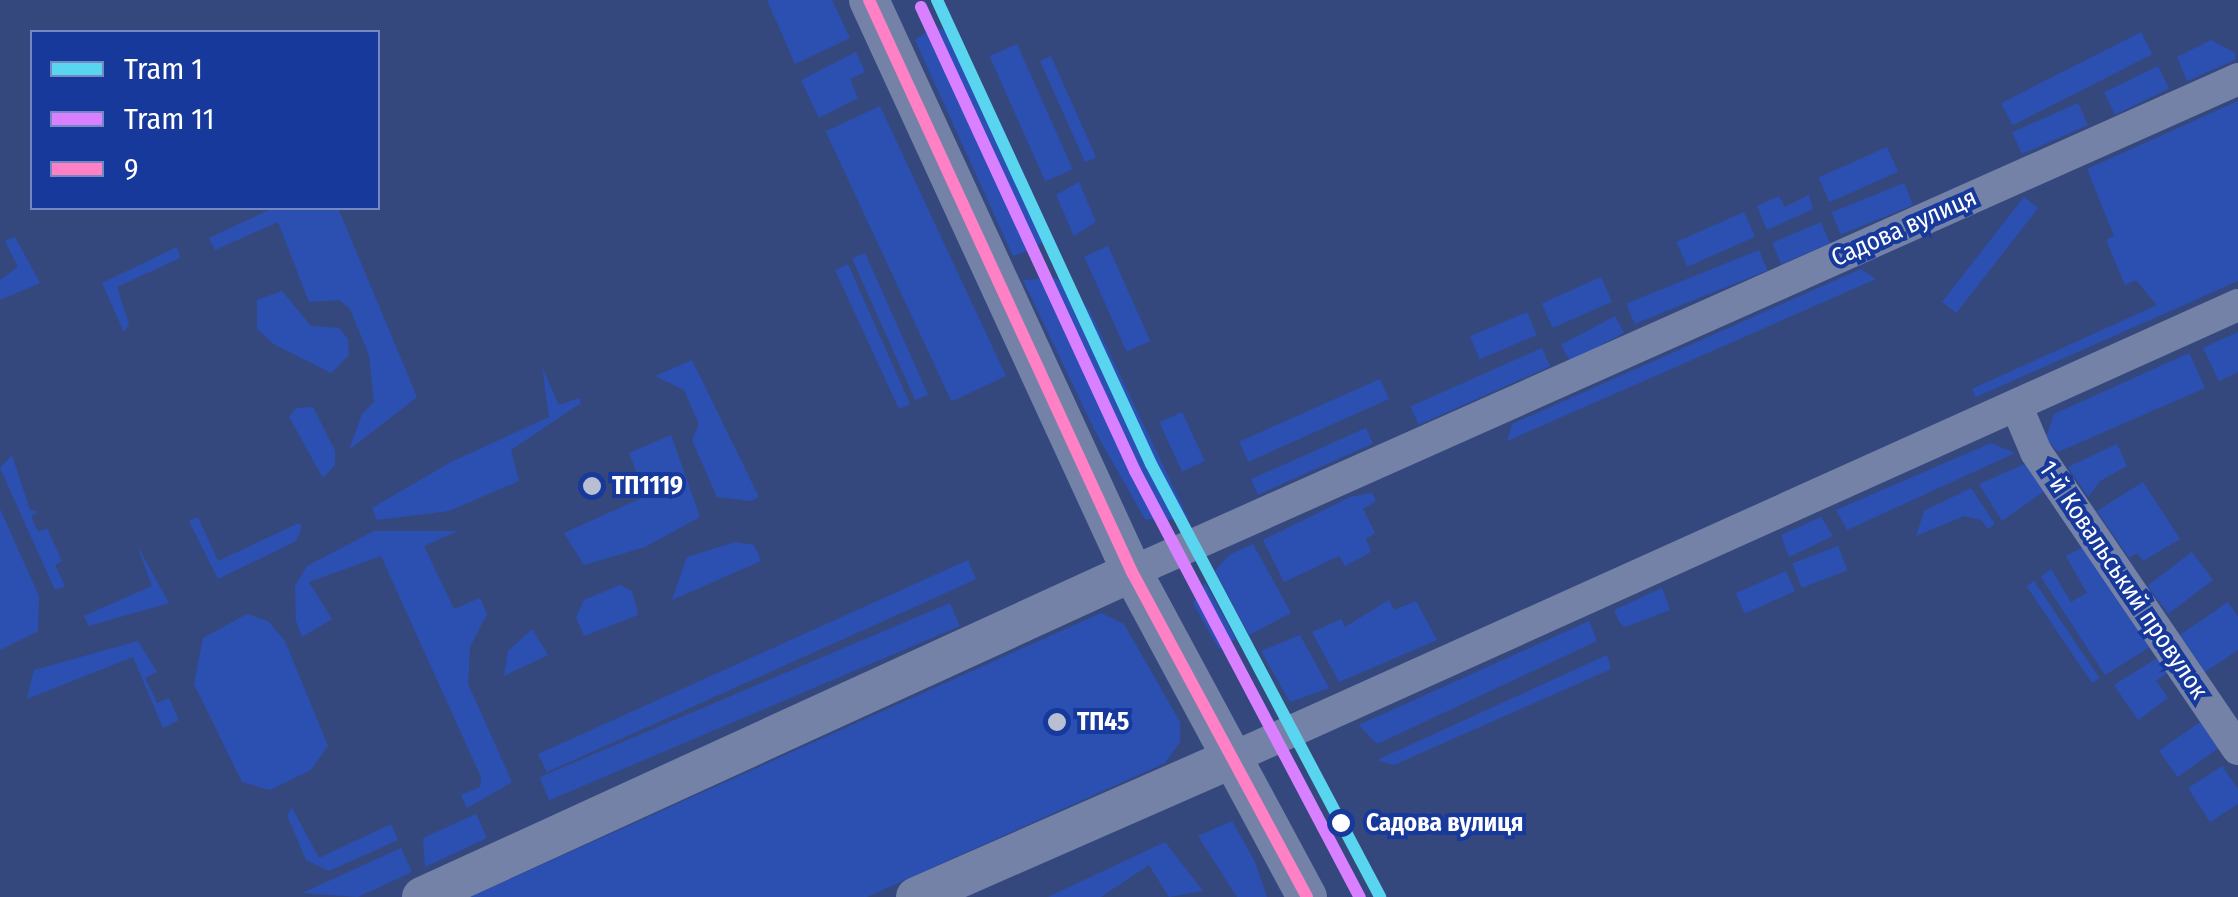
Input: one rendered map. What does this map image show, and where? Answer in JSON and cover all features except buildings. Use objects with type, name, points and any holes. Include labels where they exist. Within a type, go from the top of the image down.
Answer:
[{"type":"street","points":[[870,0],[1132,572],[1307,897]]},
{"type":"street","name":"Садова вулиця","points":[[422,897],[1132,572],[2238,79]]},
{"type":"street","points":[[916,897],[2238,305]]},
{"type":"street","name":"1-й Ковальський провулок","points":[[2016,407],[2036,452],[2238,749]]},
{"type":"shaded area","points":[[767,0],[832,0],[850,38],[795,64]]},
{"type":"shaded area","points":[[933,28],[946,30],[952,41],[1043,242],[1027,251],[1013,256],[915,40]]},
{"type":"shaded area","points":[[2141,32],[2152,54],[2012,126],[2001,103]]},
{"type":"shaded area","points":[[2211,40],[2235,53],[2235,60],[2187,81],[2177,57]]},
{"type":"shaded area","points":[[1017,44],[1073,169],[1045,181],[990,56]]},
{"type":"shaded area","points":[[856,52],[865,72],[850,79],[858,98],[819,118],[801,80]]},
{"type":"shaded area","points":[[1051,56],[1096,157],[1085,162],[1040,61]]},
{"type":"shaded area","points":[[2158,66],[2169,88],[2115,115],[2104,92]]},
{"type":"shaded area","points":[[2238,101],[2238,281],[1976,397],[1972,389],[2157,305],[2136,280],[2125,285],[2106,240],[2114,236],[2087,169]]},
{"type":"shaded area","points":[[2078,103],[2088,125],[2022,154],[2012,132]]},
{"type":"shaded area","points":[[880,106],[1006,376],[952,401],[826,131]]},
{"type":"shaded area","points":[[1887,147],[1898,172],[1829,202],[1818,178]]},
{"type":"shaded area","points":[[1079,182],[1096,222],[1074,236],[1056,195]]},
{"type":"shaded area","points":[[1904,183],[1913,205],[1841,234],[1832,212]]},
{"type":"shaded area","points":[[1809,195],[1813,209],[1767,230],[1757,206],[1779,196],[1785,207]]},
{"type":"shaded area","points":[[2024,197],[2038,208],[1956,313],[1942,302]]},
{"type":"shaded area","points":[[269,210],[339,210],[417,397],[349,450],[362,414],[374,402],[369,355],[350,309],[339,300],[309,302],[278,222],[215,250],[209,238]]},
{"type":"shaded area","points":[[1744,212],[1755,237],[1687,267],[1676,242]]},
{"type":"shaded area","points":[[1821,222],[1830,243],[1781,264],[1772,243]]},
{"type":"shaded area","points":[[15,237],[40,283],[0,300],[0,280],[18,267],[5,241]]},
{"type":"shaded area","points":[[1108,246],[1150,341],[1127,352],[1084,257]]},
{"type":"shaded area","points":[[177,247],[180,258],[117,287],[129,324],[124,332],[102,283]]},
{"type":"shaded area","points":[[1759,250],[1767,270],[1635,324],[1626,304]]},
{"type":"shaded area","points":[[865,253],[928,395],[915,400],[852,259]]},
{"type":"shaded area","points":[[848,264],[910,404],[899,409],[835,270]]},
{"type":"shaded area","points":[[1861,269],[1876,279],[1507,441],[1512,424]]},
{"type":"shaded area","points":[[1601,277],[1612,302],[1553,328],[1542,303]]},
{"type":"shaded area","points":[[1056,278],[1089,310],[1189,520],[1145,519],[1094,429],[1023,280]]},
{"type":"shaded area","points":[[282,291],[311,326],[339,328],[348,339],[349,355],[331,373],[275,345],[257,329],[257,300]]},
{"type":"shaded area","points":[[1527,312],[1537,335],[1480,359],[1470,336]]},
{"type":"shaded area","points":[[1615,316],[1624,333],[1570,361],[1561,345]]},
{"type":"shaded area","points":[[2238,332],[2238,372],[2219,381],[2203,348]]},
{"type":"shaded area","points":[[1542,348],[1550,366],[1419,425],[1410,407]]},
{"type":"shaded area","points":[[2189,353],[2205,388],[2058,452],[2046,438],[2054,414]]},
{"type":"shaded area","points":[[692,360],[759,497],[750,501],[717,497],[692,440],[699,424],[684,390],[655,376]]},
{"type":"shaded area","points":[[542,367],[559,405],[579,398],[581,403],[511,450],[519,481],[449,511],[377,520],[372,508],[451,462],[549,417]]},
{"type":"shaded area","points":[[1380,379],[1389,399],[1248,462],[1239,442]]},
{"type":"shaded area","points":[[313,407],[335,451],[335,465],[323,478],[289,417],[296,408]]},
{"type":"shaded area","points":[[1182,412],[1205,461],[1182,472],[1159,423]]},
{"type":"shaded area","points":[[1366,428],[1373,444],[1258,495],[1251,479]]},
{"type":"shaded area","points":[[671,435],[700,517],[645,547],[584,565],[564,533],[646,496],[629,453]]},
{"type":"shaded area","points":[[1991,443],[2015,453],[1847,530],[1836,510]]},
{"type":"shaded area","points":[[2117,444],[2127,466],[2100,481],[2088,497],[2068,467]]},
{"type":"shaded area","points":[[12,455],[30,510],[38,512],[31,516],[38,532],[47,528],[62,561],[55,565],[65,586],[55,590],[0,468]]},
{"type":"shaded area","points":[[2027,463],[2046,490],[2002,521],[1979,484]]},
{"type":"shaded area","points":[[2143,482],[2180,539],[2143,561],[2137,553],[2129,558],[2097,511]]},
{"type":"shaded area","points":[[1971,488],[1995,524],[1988,529],[1981,520],[1964,516],[1916,536],[1924,511]]},
{"type":"shaded area","points":[[1372,493],[1376,501],[1363,509],[1375,533],[1366,539],[1371,552],[1345,566],[1339,556],[1284,582],[1263,540],[1350,497]]},
{"type":"shaded area","points":[[0,509],[39,596],[38,631],[0,650]]},
{"type":"shaded area","points":[[198,517],[218,561],[299,523],[302,527],[296,541],[218,579],[189,521]]},
{"type":"shaded area","points":[[1821,517],[1833,536],[1789,557],[1781,535]]},
{"type":"shaded area","points":[[374,531],[458,531],[424,546],[454,609],[480,598],[487,614],[470,647],[468,684],[512,782],[467,808],[461,795],[480,787],[481,777],[381,556],[309,582],[332,619],[302,637],[296,621],[295,586],[307,566]]},
{"type":"shaded area","points":[[735,542],[754,545],[761,561],[672,600],[687,557]]},
{"type":"shaded area","points":[[1253,544],[1291,613],[1249,635],[1215,571],[1229,555]]},
{"type":"shaded area","points":[[137,545],[169,603],[89,626],[84,616],[152,586]]},
{"type":"shaded area","points":[[1838,546],[1847,570],[1802,588],[1792,564]]},
{"type":"shaded area","points":[[2084,547],[2150,647],[2105,675],[2041,577],[2051,569],[2071,602],[2087,593],[2066,556]]},
{"type":"shaded area","points":[[2192,552],[2213,580],[2168,614],[2147,586]]},
{"type":"shaded area","points":[[968,560],[976,579],[897,615],[547,772],[538,754]]},
{"type":"shaded area","points":[[1786,571],[1795,591],[1745,613],[1736,593]]},
{"type":"shaded area","points":[[2034,581],[2099,678],[2092,683],[2027,586]]},
{"type":"shaded area","points":[[1205,583],[1236,639],[1219,649],[1193,603]]},
{"type":"shaded area","points":[[620,585],[632,591],[638,615],[584,636],[576,617],[584,600]]},
{"type":"shaded area","points":[[1662,588],[1670,610],[1625,627],[1619,622],[1614,610]]},
{"type":"shaded area","points":[[1389,600],[1394,610],[1416,601],[1437,640],[1339,682],[1312,632],[1341,619],[1345,627]]},
{"type":"shaded area","points":[[2228,602],[2238,617],[2238,650],[2205,672],[2180,635]]},
{"type":"shaded area","points":[[950,603],[960,626],[549,800],[539,777]]},
{"type":"shaded area","points":[[1101,613],[1124,624],[1180,722],[1180,742],[1165,763],[867,897],[470,897]]},
{"type":"shaded area","points":[[247,614],[268,621],[285,641],[328,746],[311,770],[270,790],[242,782],[194,684],[203,638]]},
{"type":"shaded area","points":[[1589,621],[1597,641],[1377,744],[1359,725]]},
{"type":"shaded area","points":[[532,629],[548,655],[504,676],[508,651]]},
{"type":"shaded area","points":[[1300,635],[1329,688],[1290,702],[1261,651]]},
{"type":"shaded area","points":[[138,641],[157,672],[145,678],[157,703],[169,698],[179,720],[163,728],[133,657],[27,699],[34,670]]},
{"type":"shaded area","points":[[1607,655],[1611,669],[1394,765],[1377,760]]},
{"type":"shaded area","points":[[2157,658],[2167,673],[2156,681],[2168,698],[2138,720],[2114,685]]},
{"type":"shaded area","points":[[2200,722],[2218,748],[2177,777],[2159,751]]},
{"type":"shaded area","points":[[2222,766],[2238,789],[2238,804],[2210,822],[2188,788]]},
{"type":"shaded area","points":[[292,808],[319,858],[391,824],[398,840],[329,871],[306,860],[287,815]]},
{"type":"shaded area","points":[[476,814],[487,838],[425,867],[423,838]]},
{"type":"shaded area","points":[[1232,821],[1255,862],[1267,897],[1237,897],[1198,836]]},
{"type":"shaded area","points":[[1165,842],[1203,891],[1169,897],[1149,865],[1101,897],[1048,897]]},
{"type":"shaded area","points":[[401,848],[412,872],[358,897],[302,893]]},
{"type":"tram line","name":"1","points":[[937,0],[1151,464],[1380,897]]},
{"type":"tram line","name":"11","points":[[921,7],[1135,471],[1360,897]]},
{"type":"transit line","name":"9","points":[[869,0],[1132,572],[1307,897]]},
{"type":"place","name":"ТП1119","points":[[592,486]]},
{"type":"place","name":"ТП45","points":[[1057,722]]},
{"type":"place","name":"Садова вулиця","points":[[1341,823]]}]
